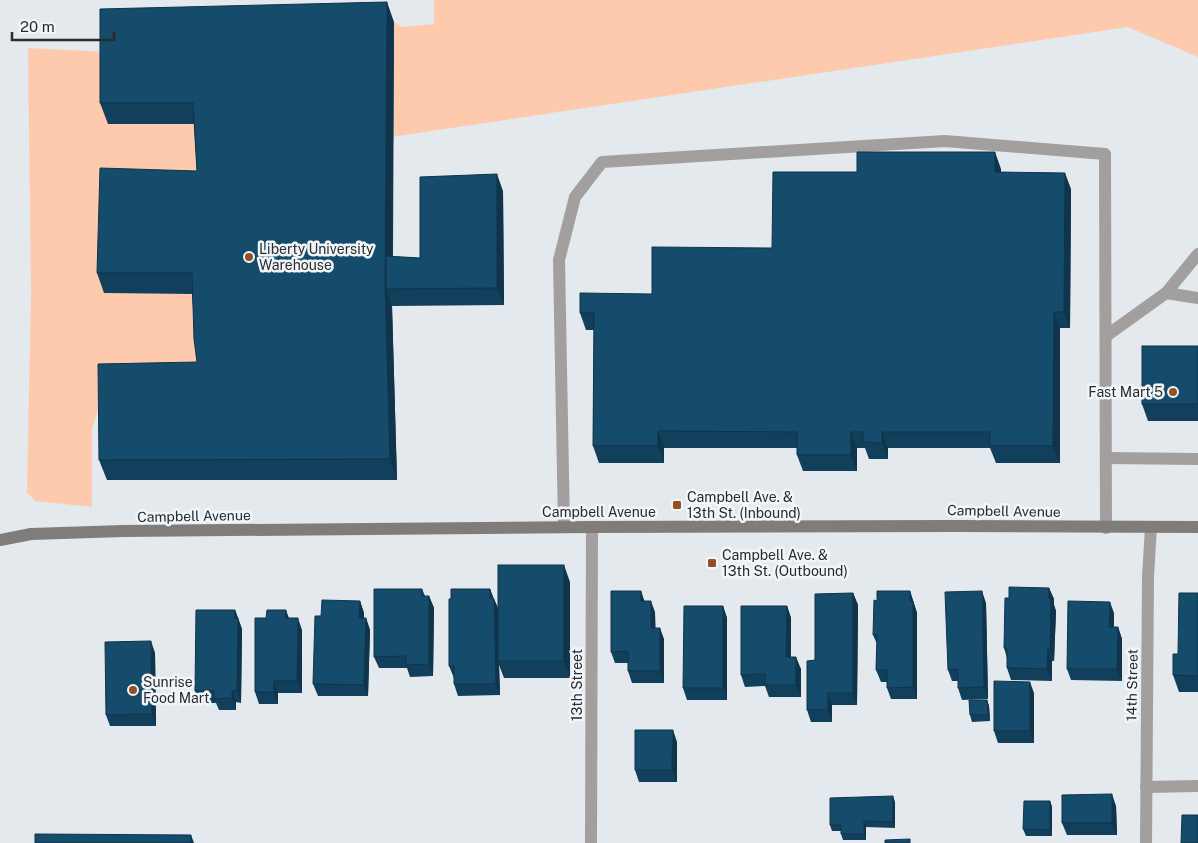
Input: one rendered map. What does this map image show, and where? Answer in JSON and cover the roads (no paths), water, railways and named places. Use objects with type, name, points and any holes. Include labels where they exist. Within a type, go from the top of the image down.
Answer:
[{"type":"main road","name":"Campbell Avenue","points":[[0,540],[31,534],[123,531],[564,527],[1198,527]]},
{"type":"street","points":[[564,527],[559,260],[575,197],[602,162],[945,141],[1104,154],[1106,528]]},
{"type":"street","points":[[1106,336],[1166,293],[1198,254]]},
{"type":"street","points":[[1166,293],[1198,298]]},
{"type":"street","points":[[1106,458],[1198,459]]},
{"type":"street","name":"13th Street","points":[[592,527],[592,843]]},
{"type":"street","name":"14th Street","points":[[1146,843],[1148,576],[1151,528]]},
{"type":"street","points":[[1146,787],[1198,786]]},
{"type":"place","name":"Liberty University Warehouse","points":[[249,257]]},
{"type":"place","name":"Fast Mart 5","points":[[1173,392]]},
{"type":"place","name":"Campbell Ave. & 13th St. (Inbound)","points":[[677,505]]},
{"type":"place","name":"Campbell Ave. & 13th St. (Outbound)","points":[[712,563]]},
{"type":"place","name":"Sunrise Food Mart","points":[[133,690]]}]
